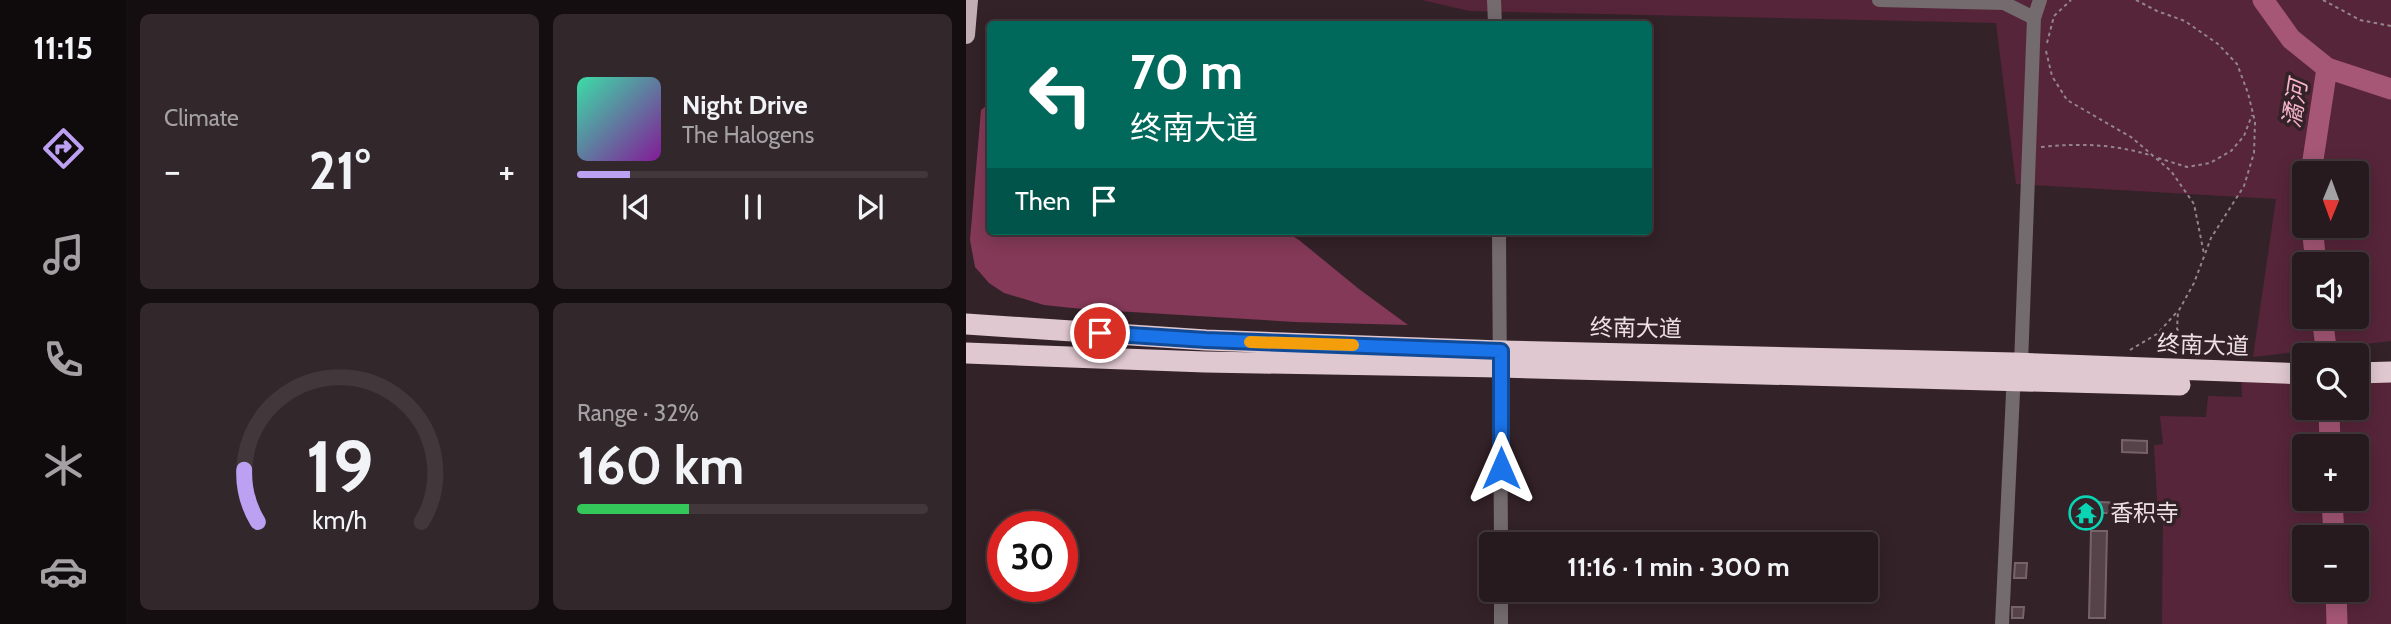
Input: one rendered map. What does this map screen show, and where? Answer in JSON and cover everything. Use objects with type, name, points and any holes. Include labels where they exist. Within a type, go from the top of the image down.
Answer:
[{"type":"highway","name":"终南大道","points":[[966,324],[1500,359]]},
{"type":"highway","name":"终南大道","points":[[966,353],[1205,362],[1500,359],[2016,369],[2292,380]]},
{"type":"highway","points":[[2369,373],[2391,372]]},
{"type":"highway","points":[[2369,384],[2391,384]]},
{"type":"main road","points":[[966,36],[969,0]]},
{"type":"street","points":[[1494,0],[1495,21]]},
{"type":"street","points":[[1879,0],[2004,2],[2034,18]]},
{"type":"street","points":[[2003,624],[2034,18],[2040,0]]},
{"type":"street","points":[[1499,235],[1501,532]]},
{"type":"street","points":[[1501,602],[1501,624]]},
{"type":"path","points":[[2071,0],[2054,16],[2046,49],[2052,75],[2067,100],[2131,137],[2171,171],[2194,204],[2205,255]]},
{"type":"path","points":[[2122,354],[2157,334],[2178,312],[2194,283],[2211,237],[2245,186],[2254,153],[2255,122],[2237,64],[2218,44],[2185,21],[2136,0]]},
{"type":"path","points":[[2323,0],[2360,20],[2391,26]]},
{"type":"path","points":[[2029,153],[2041,147],[2096,144],[2127,148],[2187,167],[2210,163],[2231,151],[2244,136],[2253,114]]},
{"type":"path","points":[[2178,312],[2177,329],[2210,358]]},
{"type":"shaded area","points":[[1422,0],[2391,0],[2391,341],[2369,344],[2292,343],[2292,352],[2253,357],[2276,199],[2016,184],[1996,23],[1469,11]]},
{"type":"shaded area","points":[[987,105],[987,235],[1291,235],[1408,325],[1295,322],[1082,309],[1044,305],[1004,293],[989,283],[975,267],[970,240],[981,110]]},
{"type":"shaded area","points":[[2391,370],[2391,624],[2162,624],[2163,517],[2158,516],[2154,445],[2163,444],[2160,416],[2206,417],[2208,396],[2242,397],[2241,373],[2292,374],[2292,420],[2369,420],[2369,371]]},
{"type":"building","points":[[2122,440],[2147,441],[2147,453],[2122,452]]},
{"type":"building","points":[[2098,502],[2126,503],[2126,513],[2097,513]]},
{"type":"building","points":[[2091,531],[2107,531],[2105,618],[2089,618]]},
{"type":"building","points":[[2015,563],[2027,563],[2026,578],[2014,578]]},
{"type":"building","points":[[2012,607],[2024,607],[2023,618],[2012,618]]},
{"type":"waterway","points":[[2263,0],[2291,39],[2327,68],[2391,89]]},
{"type":"waterway","name":"潏河","points":[[2313,161],[2327,68]]},
{"type":"waterway","name":"潏河","points":[[2313,238],[2315,252]]},
{"type":"waterway","name":"潏河","points":[[2324,329],[2325,343]]},
{"type":"waterway","name":"潏河","points":[[2329,420],[2330,434]]},
{"type":"waterway","name":"潏河","points":[[2333,511],[2333,525]]},
{"type":"waterway","name":"潏河","points":[[2336,602],[2337,624]]},
{"type":"slow traffic","points":[[1250,342],[1353,345]]},
{"type":"place","name":"香积寺","points":[[2086,513]]},
{"type":"route","points":[[1100,333],[1206,340],[1501,351],[1501,468]]}]
